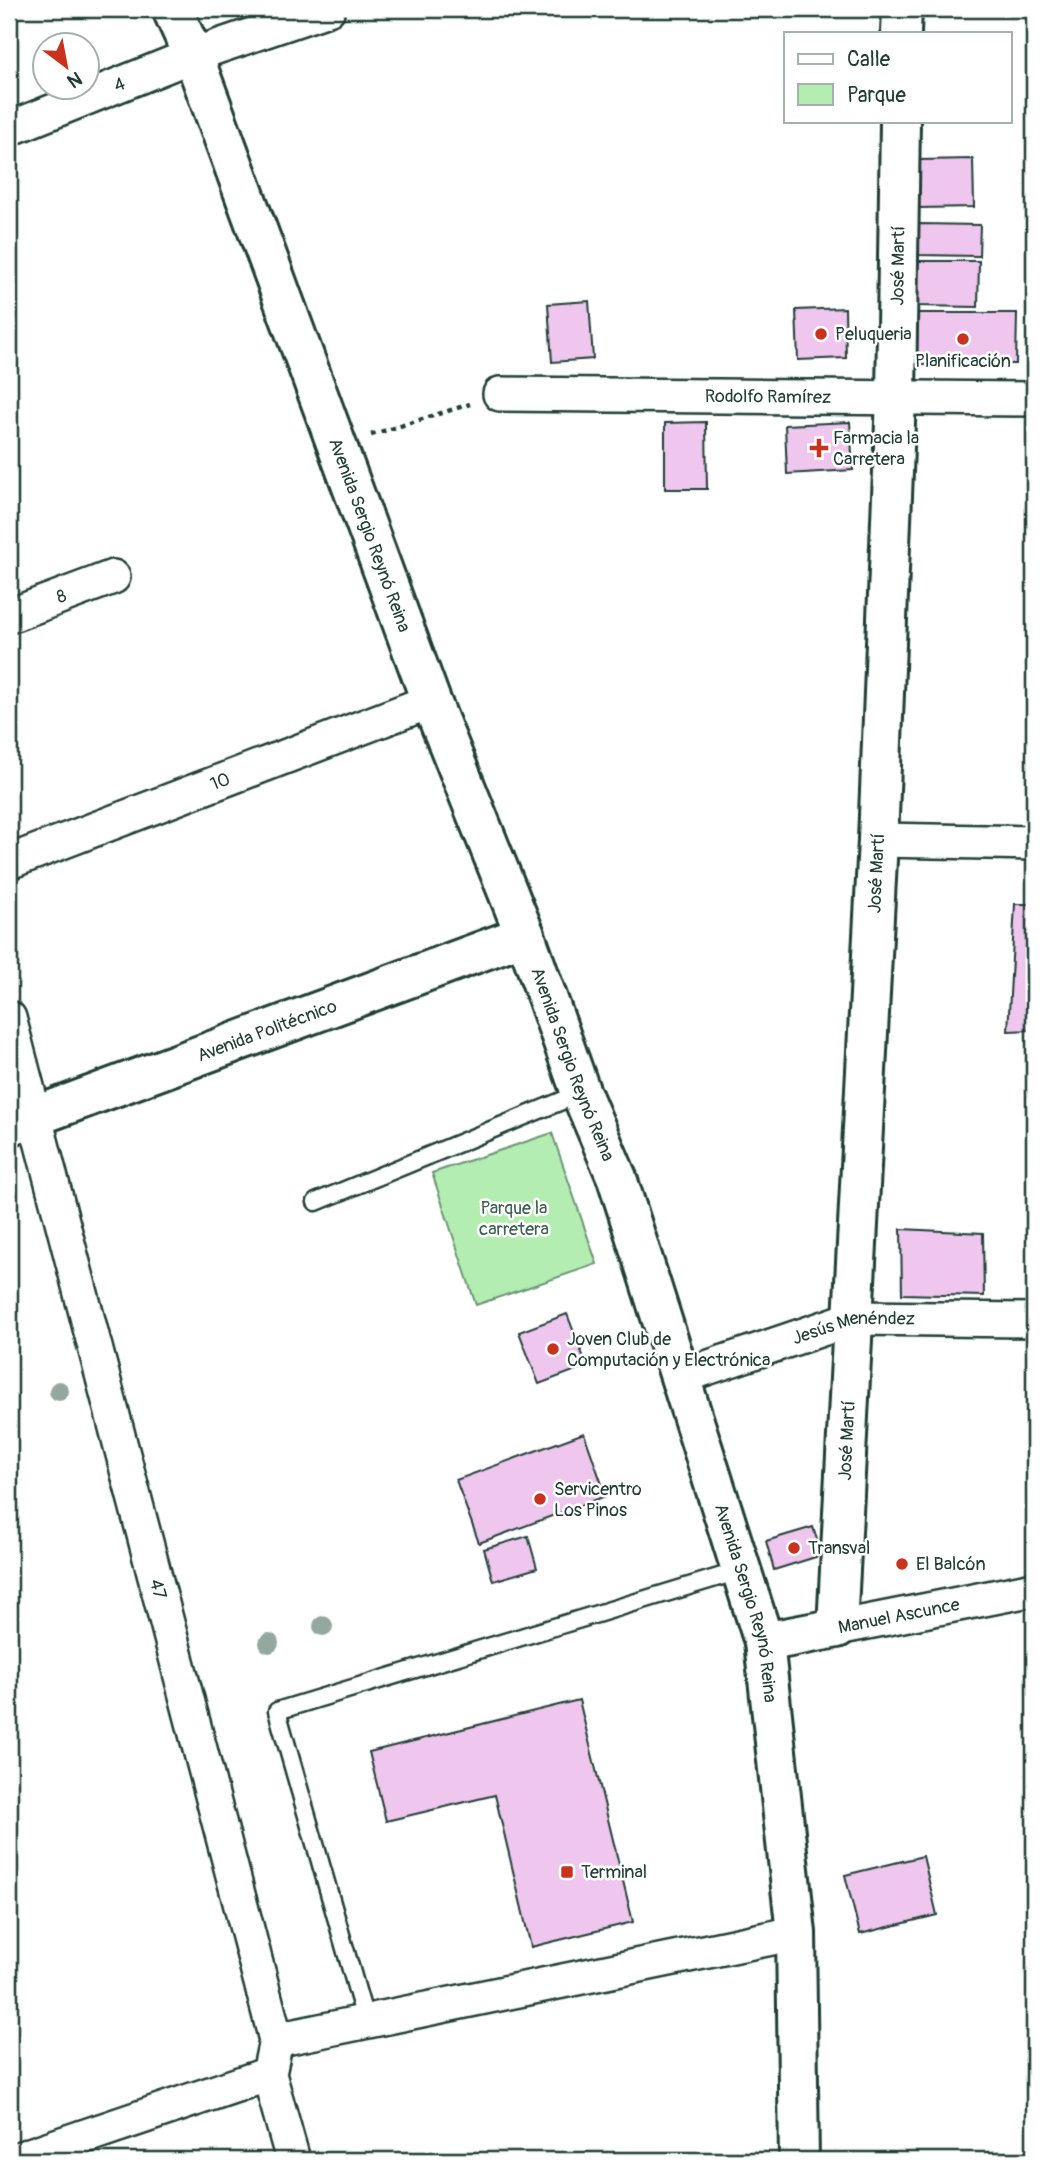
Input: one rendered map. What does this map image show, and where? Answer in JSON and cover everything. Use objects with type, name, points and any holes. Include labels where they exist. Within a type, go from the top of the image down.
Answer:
[{"type":"main road","name":"Avenida Sergio Reynó Reina","points":[[172,9],[193,55],[432,701],[525,935],[581,1093],[617,1178],[764,1642],[796,1933],[799,2160]]},
{"type":"main road","points":[[901,32],[902,9]]},
{"type":"main road","name":"José Martí","points":[[836,1628],[878,840],[896,398],[900,122]]},
{"type":"main road","name":"Avenida Politécnico","points":[[22,1121],[525,935]]},
{"type":"main road","name":"Manuel Ascunce","points":[[764,1642],[836,1628]]},
{"type":"street","name":"4","points":[[9,130],[193,55],[328,9]]},
{"type":"street","name":"Rodolfo Ramírez","points":[[500,394],[1034,399]]},
{"type":"street","name":"8","points":[[9,616],[113,577]]},
{"type":"street","name":"10","points":[[9,862],[432,701]]},
{"type":"street","points":[[878,840],[1034,843]]},
{"type":"street","name":"47","points":[[9,1017],[22,1121],[276,2040],[269,2074],[293,2160]]},
{"type":"street","name":"Jesús Menéndez","points":[[680,1377],[854,1318],[1034,1320]]},
{"type":"street","name":"Manuel Ascunce","points":[[836,1628],[1034,1589]]},
{"type":"street","points":[[276,2040],[796,1933]]},
{"type":"street","points":[[15,2160],[61,2153],[269,2074]]},
{"type":"lane","points":[[316,1202],[581,1093]]},
{"type":"lane","points":[[366,2022],[277,1711],[742,1570]]},
{"type":"path","points":[[337,446],[500,394]]},
{"type":"green space","name":"Parque la carretera","points":[[552,1133],[597,1264],[476,1305],[432,1173]]},
{"type":"building","points":[[973,159],[974,207],[919,208],[919,160]]},
{"type":"building","points":[[919,224],[980,225],[979,256],[918,255]]},
{"type":"building","points":[[915,261],[979,261],[978,307],[915,306]]},
{"type":"building","points":[[589,301],[593,359],[552,362],[548,304]]},
{"type":"building","name":"Peluqueria","points":[[845,308],[846,358],[798,360],[796,310]]},
{"type":"building","name":"Planificación","points":[[910,313],[1017,313],[1016,364],[910,364]]},
{"type":"building","points":[[706,422],[707,489],[665,489],[665,423]]},
{"type":"building","name":"Farmacia la Carretera","points":[[850,422],[853,470],[787,474],[785,425]]},
{"type":"building","points":[[1015,904],[1034,904],[1034,1030],[1008,1031]]},
{"type":"building","points":[[901,1229],[983,1233],[984,1296],[902,1294]]},
{"type":"building","name":"Joven Club de Computación y Electrónica","points":[[567,1314],[587,1366],[539,1384],[519,1332]]},
{"type":"building","points":[[584,1433],[606,1496],[479,1543],[456,1480]]},
{"type":"building","name":"Transval","points":[[813,1527],[822,1555],[774,1570],[766,1541]]},
{"type":"building","points":[[528,1536],[537,1568],[493,1581],[484,1549]]},
{"type":"building","name":"Terminal","points":[[579,1700],[633,1922],[531,1947],[495,1795],[386,1821],[369,1752]]},
{"type":"building","points":[[923,1856],[937,1915],[860,1934],[845,1875]]},
{"type":"place","name":"Peluqueria","points":[[821,334]]},
{"type":"place","name":"Planificación","points":[[963,339]]},
{"type":"place","name":"Farmacia la Carretera","points":[[819,448]]},
{"type":"place","name":"Joven Club de Computación y Electrónica","points":[[553,1349]]},
{"type":"place","name":"Servicentro Los Pinos","points":[[540,1499]]},
{"type":"place","name":"Transval","points":[[794,1548]]},
{"type":"place","name":"El Balcón","points":[[902,1564]]},
{"type":"place","name":"Terminal","points":[[567,1872]]}]
